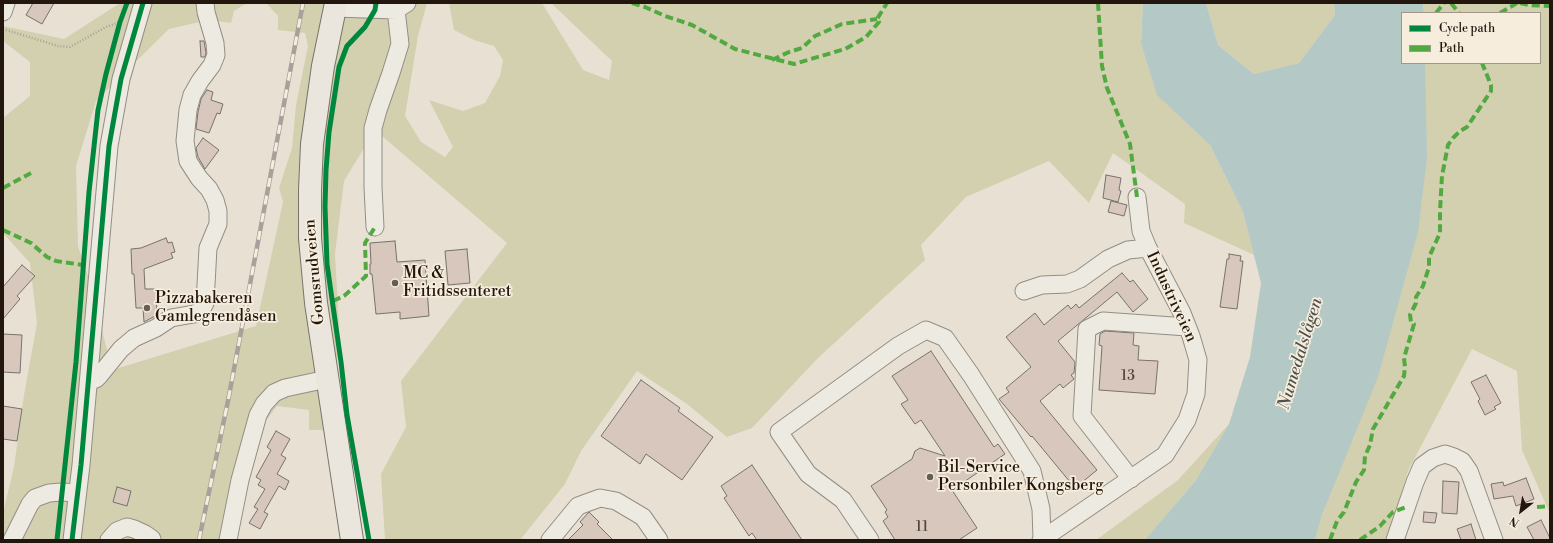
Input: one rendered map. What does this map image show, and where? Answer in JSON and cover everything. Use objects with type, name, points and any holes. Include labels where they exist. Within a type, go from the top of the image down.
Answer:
[{"type":"main road","name":"Gomsrudveien","points":[[335,6],[323,66],[312,144],[310,190],[312,266],[327,379],[352,540]]},
{"type":"street","points":[[3,12],[6,3]]},
{"type":"street","points":[[72,540],[89,380],[108,154],[112,123],[125,63],[143,3]]},
{"type":"street","points":[[89,380],[96,379],[100,376],[121,349],[134,338],[156,328],[171,318],[194,314],[201,311],[206,303],[208,248],[218,224],[218,211],[215,200],[209,189],[199,178],[188,161],[185,141],[188,110],[192,95],[212,65],[216,55],[215,42],[206,12],[205,3]]},
{"type":"street","points":[[335,6],[402,7],[400,44],[373,128],[375,227]]},
{"type":"street","name":"Industriveien","points":[[1042,540],[1165,455],[1187,420],[1196,394],[1198,360],[1182,313],[1148,248],[1141,231],[1137,197]]},
{"type":"street","points":[[1024,292],[1042,285],[1067,284],[1080,279],[1108,259],[1128,250],[1148,248]]},
{"type":"street","points":[[1130,479],[1082,416],[1087,329],[1103,321],[1187,327]]},
{"type":"street","points":[[870,540],[843,500],[808,474],[779,432],[898,346],[926,330],[945,338],[972,375],[1032,471],[1041,509],[1042,540]]},
{"type":"street","points":[[228,540],[240,480],[252,433],[258,415],[264,404],[274,393],[285,388],[327,379]]},
{"type":"street","points":[[1395,540],[1422,466],[1433,458],[1445,454],[1462,461],[1470,471],[1494,540]]},
{"type":"street","points":[[12,540],[30,504],[35,498],[48,493],[77,493]]},
{"type":"street","points":[[550,540],[578,506],[600,498],[616,501],[644,517],[659,540]]},
{"type":"street","points":[[110,540],[117,531],[127,527],[140,531],[152,539]]},
{"type":"path","points":[[118,30],[123,16]]},
{"type":"path","points":[[3,29],[58,46],[70,47],[106,27],[120,22]]},
{"type":"shaded area","points":[[120,3],[247,3],[234,11],[231,23],[208,20],[169,29],[96,101],[76,166],[78,246],[90,282],[112,370],[256,326],[283,202],[279,188],[292,148],[296,105],[308,46],[305,33],[278,30],[278,16],[266,3],[427,3],[418,36],[405,116],[421,142],[445,157],[453,147],[429,100],[463,111],[485,103],[500,76],[503,60],[494,46],[474,40],[454,30],[449,3],[542,3],[583,70],[609,80],[612,61],[553,5],[553,3],[1143,3],[1141,44],[1157,94],[1210,145],[1243,212],[1254,255],[1184,223],[1185,204],[1113,153],[1089,203],[1049,161],[966,197],[921,245],[925,260],[818,358],[752,428],[727,437],[687,404],[637,371],[581,451],[565,484],[520,540],[385,540],[381,474],[406,427],[401,381],[507,243],[375,130],[344,181],[335,254],[339,326],[335,401],[328,430],[309,430],[309,410],[277,406],[259,430],[230,540],[3,540],[3,513],[14,467],[24,395],[37,323],[30,263],[3,233],[3,118],[30,96],[30,62],[3,41],[3,26],[64,39]]},
{"type":"shaded area","points":[[1206,3],[1334,3],[1335,15],[1299,63],[1254,74],[1218,45]]},
{"type":"shaded area","points":[[1423,3],[1550,3],[1550,514],[1522,450],[1517,371],[1472,349],[1408,471],[1387,540],[1315,540],[1322,515],[1349,446],[1425,86],[1425,64],[1541,64],[1541,12],[1424,12]]},
{"type":"shaded area","points":[[1229,424],[1196,480],[1145,540],[1096,540],[1178,480]]},
{"type":"water","name":"Numedalslågen","points":[[1143,3],[1206,3],[1218,45],[1254,74],[1299,63],[1335,15],[1334,3],[1423,3],[1424,12],[1401,12],[1401,64],[1425,64],[1427,158],[1418,232],[1378,377],[1322,515],[1315,540],[1145,540],[1196,480],[1229,424],[1250,357],[1261,283],[1243,212],[1210,145],[1157,95],[1141,44]]},
{"type":"building","points":[[33,3],[54,3],[42,24],[26,15]]},
{"type":"building","points":[[200,41],[204,41],[206,53],[205,57],[201,57]]},
{"type":"building","points":[[207,90],[213,92],[211,100],[223,104],[220,114],[217,113],[209,133],[196,129],[201,99]]},
{"type":"building","points":[[203,138],[219,150],[205,169],[198,157],[196,148]]},
{"type":"building","points":[[1106,175],[1121,178],[1119,190],[1121,191],[1118,202],[1103,198]]},
{"type":"building","points":[[1111,201],[1127,205],[1124,216],[1108,212]]},
{"type":"building","points":[[166,238],[168,243],[172,242],[175,252],[171,253],[173,258],[144,269],[145,289],[156,289],[157,315],[144,322],[143,308],[136,308],[131,249],[141,248]]},
{"type":"building","points":[[395,241],[397,262],[425,260],[429,316],[400,319],[400,312],[376,314],[372,274],[370,274],[370,243]]},
{"type":"building","points":[[467,249],[470,283],[448,285],[445,251]]},
{"type":"building","points":[[1229,254],[1241,256],[1240,261],[1243,261],[1237,309],[1220,307]]},
{"type":"building","points":[[22,265],[35,276],[17,296],[20,299],[3,319],[3,287]]},
{"type":"building","points":[[1122,273],[1130,282],[1133,280],[1148,299],[1133,312],[1117,292],[1058,341],[1075,362],[1074,373],[1071,375],[1074,379],[1063,388],[1060,384],[1040,401],[1097,470],[1075,488],[999,399],[1009,392],[1006,388],[1031,367],[1006,337],[1035,313],[1044,325],[1068,305],[1071,309],[1076,304],[1079,308]]},
{"type":"building","points":[[1105,331],[1134,333],[1133,345],[1139,346],[1138,360],[1158,361],[1155,394],[1099,390],[1102,346],[1099,345],[1100,334]]},
{"type":"building","points":[[3,334],[22,335],[20,373],[3,372]]},
{"type":"building","points":[[931,351],[994,447],[998,444],[1005,454],[952,490],[977,528],[959,540],[895,540],[883,521],[888,517],[885,512],[887,510],[871,486],[912,459],[915,451],[920,448],[945,456],[921,420],[915,424],[901,404],[908,400],[892,376]]},
{"type":"building","points":[[1486,375],[1501,403],[1494,407],[1496,409],[1485,415],[1478,401],[1480,399],[1471,382]]},
{"type":"building","points":[[641,380],[680,408],[678,411],[713,437],[682,480],[646,454],[640,464],[601,436]]},
{"type":"building","points":[[3,406],[22,409],[17,441],[3,439]]},
{"type":"building","points":[[276,431],[290,439],[281,455],[286,458],[277,474],[289,481],[285,490],[279,486],[264,512],[268,514],[260,529],[249,523],[258,509],[254,507],[265,489],[258,485],[261,480],[256,477],[271,450],[267,447]]},
{"type":"building","points":[[752,465],[802,540],[757,540],[752,533],[749,536],[724,498],[727,496],[721,486]]},
{"type":"building","points":[[1526,478],[1534,499],[1516,506],[1513,496],[1494,499],[1491,484],[1503,482],[1504,486]]},
{"type":"building","points":[[1443,481],[1459,482],[1457,514],[1442,513]]},
{"type":"building","points":[[117,487],[131,491],[127,506],[113,502]]},
{"type":"building","points":[[589,512],[599,522],[597,524],[613,540],[568,540],[583,525],[580,522]]},
{"type":"building","points":[[1424,512],[1437,513],[1435,523],[1423,522]]},
{"type":"building","points":[[1541,520],[1550,540],[1534,540],[1527,527]]},
{"type":"building","points":[[1471,524],[1476,540],[1461,540],[1457,529]]},
{"type":"railway","points":[[199,540],[228,401],[303,3]]},
{"type":"marked path","points":[[632,3],[692,25],[735,49],[794,64],[845,49],[866,37],[879,22],[877,19],[887,3]]},
{"type":"marked path","points":[[1098,3],[1102,66],[1107,88],[1130,144],[1137,197]]},
{"type":"marked path","points":[[1437,12],[1444,3]]},
{"type":"marked path","points":[[1451,3],[1458,12]]},
{"type":"marked path","points":[[1502,12],[1517,3]]},
{"type":"marked path","points":[[1520,3],[1550,6]]},
{"type":"marked path","points":[[772,60],[802,48],[815,36],[842,24],[877,19]]},
{"type":"marked path","points":[[1330,540],[1337,521],[1344,512],[1356,482],[1364,470],[1365,456],[1370,445],[1373,429],[1404,376],[1404,358],[1414,324],[1411,322],[1410,315],[1416,303],[1416,297],[1423,286],[1429,267],[1429,257],[1440,233],[1442,176],[1448,145],[1460,131],[1467,127],[1491,91],[1491,85],[1482,64]]},
{"type":"marked path","points":[[3,188],[31,173]]},
{"type":"marked path","points":[[333,301],[344,296],[366,276],[365,243],[375,227]]},
{"type":"marked path","points":[[3,230],[31,243],[47,257],[56,261],[83,265]]},
{"type":"marked path","points":[[1537,507],[1550,506]]},
{"type":"marked path","points":[[1360,540],[1380,526],[1393,512],[1406,507]]},
{"type":"cycle path","points":[[57,540],[76,362],[89,192],[98,110],[120,22],[127,3]]},
{"type":"cycle path","points":[[72,540],[81,465],[109,146],[121,79],[143,3]]},
{"type":"cycle path","points":[[369,540],[347,415],[327,264],[325,207],[329,132],[339,67],[347,46],[365,27],[375,10],[376,3]]},
{"type":"place","name":"MC & Fritidssenteret","points":[[395,283]]},
{"type":"place","name":"Pizzabakeren Gamlegrendåsen","points":[[147,308]]},
{"type":"place","name":"Bil-Service Personbiler Kongsberg","points":[[930,477]]}]
